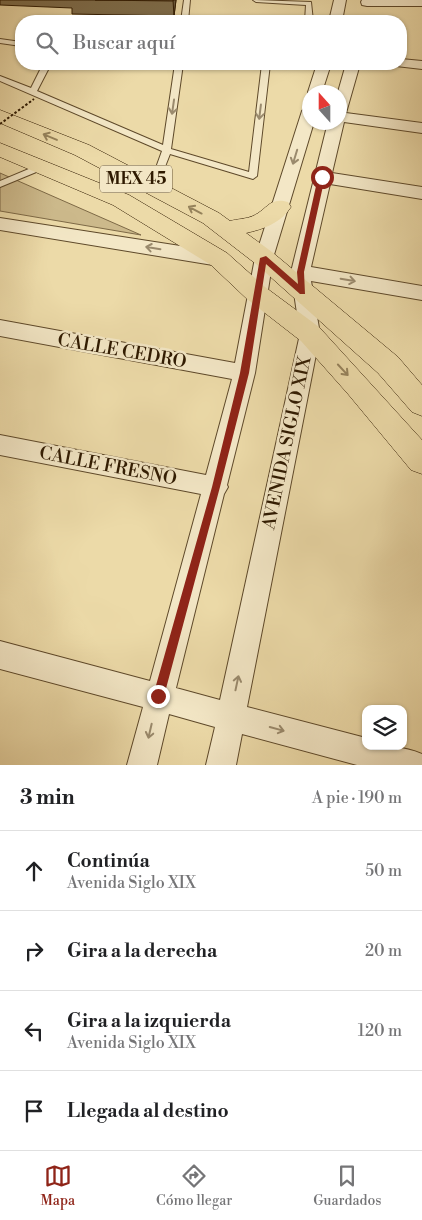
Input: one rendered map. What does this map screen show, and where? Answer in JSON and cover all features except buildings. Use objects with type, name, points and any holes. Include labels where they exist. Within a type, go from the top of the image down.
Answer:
[{"type":"main road","name":"MEX 45","points":[[0,116],[82,150],[227,228],[264,258],[302,282],[388,365],[422,404]]},
{"type":"main road","name":"MEX 45","points":[[0,150],[43,166],[121,200],[219,259],[256,293],[310,334],[358,386],[422,462]]},
{"type":"main road","points":[[227,228],[260,222],[280,207]]},
{"type":"street","points":[[337,15],[340,0]]},
{"type":"street","points":[[366,5],[422,2]]},
{"type":"street","points":[[407,64],[422,65]]},
{"type":"street","points":[[317,85],[322,70]]},
{"type":"street","points":[[347,86],[351,70]]},
{"type":"street","points":[[347,118],[422,128]]},
{"type":"street","points":[[142,765],[158,696],[216,487],[244,373],[256,293],[264,258],[304,130]]},
{"type":"street","name":"AVENIDA SIGLO XIX","points":[[221,765],[310,334],[302,282],[322,177],[334,130]]},
{"type":"street","points":[[322,177],[422,193]]},
{"type":"street","points":[[0,224],[219,259]]},
{"type":"street","points":[[302,282],[422,293]]},
{"type":"street","name":"CALLE CEDRO","points":[[0,328],[244,373]]},
{"type":"street","name":"CALLE FRESNO","points":[[0,445],[216,487]]},
{"type":"street","points":[[0,655],[412,765]]},
{"type":"lane","points":[[186,15],[187,0]]},
{"type":"lane","points":[[256,0],[309,3],[309,15]]},
{"type":"lane","points":[[0,41],[15,43]]},
{"type":"lane","points":[[33,96],[44,70]]},
{"type":"lane","points":[[152,187],[167,150],[179,70]]},
{"type":"lane","points":[[0,78],[33,96],[167,150],[253,176],[265,70]]},
{"type":"lane","points":[[0,184],[43,166]]},
{"type":"path","points":[[0,124],[33,96]]},
{"type":"shaded area","points":[[0,173],[141,235],[0,211]]},
{"type":"route","points":[[158,696],[216,487],[244,373],[256,293],[264,258],[303,292],[300,272],[322,177]]}]
